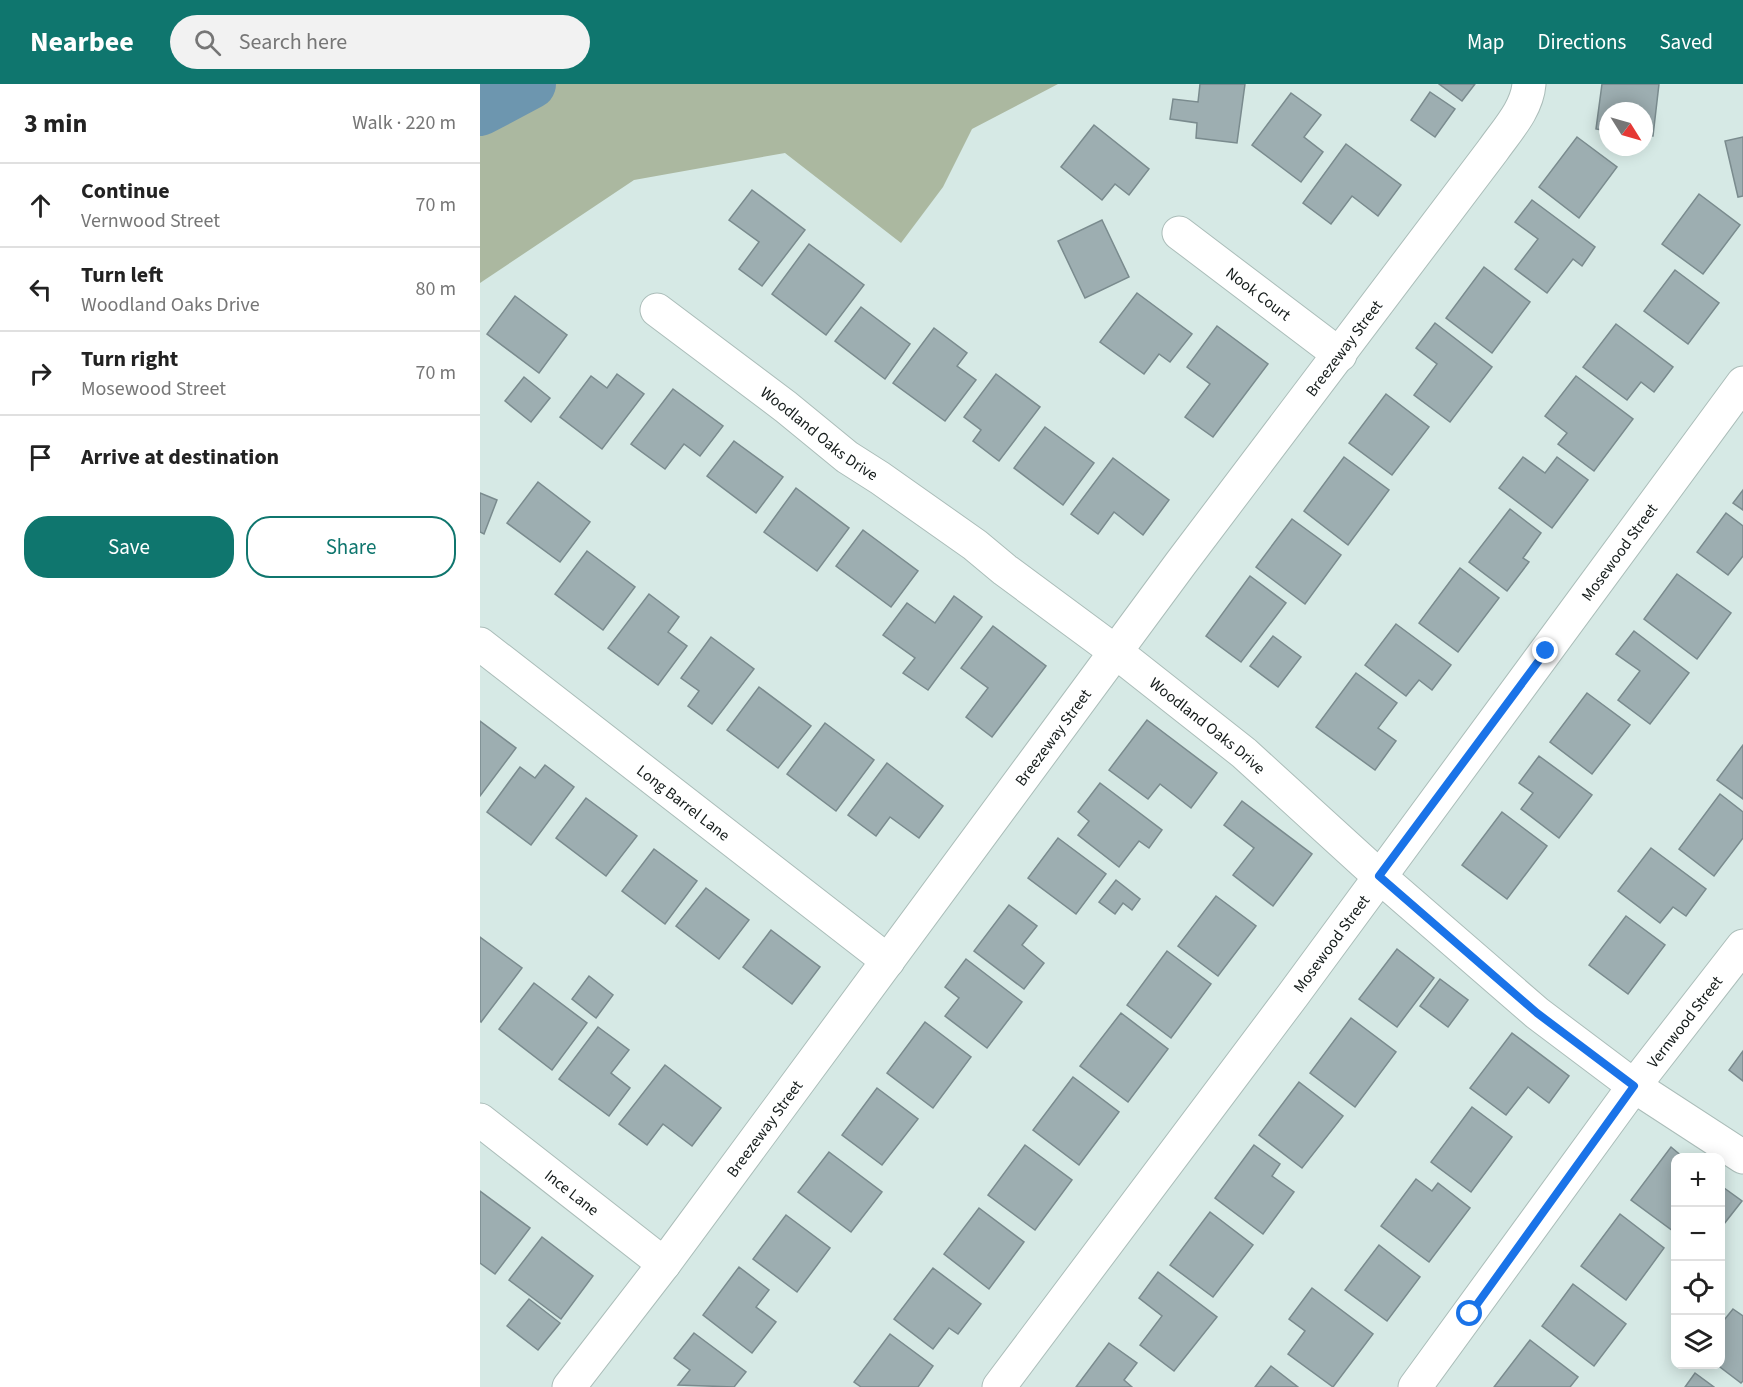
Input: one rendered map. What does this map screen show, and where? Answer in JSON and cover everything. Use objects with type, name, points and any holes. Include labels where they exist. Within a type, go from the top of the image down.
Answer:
[{"type":"street","name":"Breezeway Street","points":[[569,1387],[664,1264],[1116,652],[1493,150],[1520,111],[1529,84]]},
{"type":"street","name":"Nook Court","points":[[1179,232],[1340,355]]},
{"type":"street","name":"Woodland Oaks Drive","points":[[657,310],[786,407],[848,457],[975,545],[1244,753],[1379,876],[1537,1013],[1634,1086],[1743,1157]]},
{"type":"street","name":"Mosewood Street","points":[[999,1387],[1287,1004],[1743,383]]},
{"type":"street","name":"Long Barrel Lane","points":[[480,644],[888,961]]},
{"type":"street","name":"Vernwood Street","points":[[1415,1387],[1634,1086],[1743,946]]},
{"type":"street","name":"Ince Lane","points":[[480,1120],[664,1264]]},
{"type":"green space","points":[[480,84],[1058,84],[972,129],[943,187],[901,243],[785,153],[634,180],[480,283]]},
{"type":"building","points":[[1200,84],[1245,84],[1237,143],[1196,138],[1197,123],[1170,119],[1173,99],[1198,102]]},
{"type":"building","points":[[1439,84],[1475,84],[1462,101]]},
{"type":"building","points":[[1602,84],[1659,84],[1653,136],[1653,102],[1600,102]]},
{"type":"building","points":[[1430,92],[1455,109],[1435,137],[1411,120]]},
{"type":"building","points":[[1291,93],[1321,115],[1304,137],[1323,152],[1301,182],[1252,145]]},
{"type":"building","points":[[1599,106],[1599,130],[1596,129]]},
{"type":"building","points":[[1094,125],[1149,169],[1129,195],[1115,184],[1102,200],[1061,167]]},
{"type":"building","points":[[1577,137],[1599,154],[1599,156],[1617,167],[1579,218],[1539,187]]},
{"type":"building","points":[[1743,137],[1743,196],[1738,197],[1725,141]]},
{"type":"building","points":[[1346,144],[1401,185],[1378,216],[1352,196],[1331,224],[1303,203]]},
{"type":"building","points":[[752,190],[805,230],[762,286],[739,269],[759,242],[729,220]]},
{"type":"building","points":[[1699,194],[1740,225],[1703,274],[1662,244]]},
{"type":"building","points":[[1532,200],[1595,247],[1582,266],[1573,259],[1547,293],[1515,269],[1538,239],[1515,222]]},
{"type":"building","points":[[1102,220],[1129,277],[1085,298],[1058,241]]},
{"type":"building","points":[[809,244],[864,285],[826,335],[772,294]]},
{"type":"building","points":[[1484,267],[1530,302],[1492,353],[1446,318]]},
{"type":"building","points":[[1675,270],[1719,303],[1688,344],[1644,311]]},
{"type":"building","points":[[1137,293],[1192,334],[1170,362],[1159,354],[1144,374],[1100,342]]},
{"type":"building","points":[[515,296],[567,335],[539,373],[487,334]]},
{"type":"building","points":[[861,307],[910,344],[885,379],[835,341]]},
{"type":"building","points":[[1435,323],[1492,367],[1450,422],[1414,395],[1437,364],[1416,348]]},
{"type":"building","points":[[1616,324],[1673,367],[1654,392],[1641,382],[1627,400],[1583,367]]},
{"type":"building","points":[[1217,326],[1268,364],[1213,437],[1185,417],[1210,384],[1187,367]]},
{"type":"building","points":[[934,328],[967,353],[957,366],[976,380],[945,421],[893,383]]},
{"type":"building","points":[[617,374],[644,394],[602,449],[560,417],[591,376],[607,388]]},
{"type":"building","points":[[996,374],[1040,407],[999,461],[973,441],[981,430],[964,417]]},
{"type":"building","points":[[1576,376],[1633,419],[1594,471],[1558,444],[1567,433],[1545,416]]},
{"type":"building","points":[[524,377],[550,398],[531,422],[505,401]]},
{"type":"building","points":[[673,389],[723,426],[700,456],[684,444],[665,469],[631,444]]},
{"type":"building","points":[[1386,394],[1429,427],[1392,475],[1349,443]]},
{"type":"building","points":[[1045,427],[1094,463],[1063,505],[1014,468]]},
{"type":"building","points":[[734,441],[783,477],[756,513],[707,476]]},
{"type":"building","points":[[1344,457],[1389,490],[1348,545],[1304,511]]},
{"type":"building","points":[[1523,457],[1545,473],[1557,457],[1588,480],[1552,528],[1499,488]]},
{"type":"building","points":[[1113,458],[1169,500],[1143,535],[1114,512],[1098,534],[1071,514]]},
{"type":"building","points":[[538,482],[590,522],[560,562],[507,523]]},
{"type":"building","points":[[796,488],[849,528],[817,571],[764,532]]},
{"type":"building","points":[[1743,490],[1743,510],[1733,503]]},
{"type":"building","points":[[480,493],[497,500],[484,534],[480,532]]},
{"type":"building","points":[[1510,509],[1541,533],[1523,558],[1529,562],[1507,591],[1469,562]]},
{"type":"building","points":[[1726,513],[1743,526],[1743,556],[1728,575],[1697,552]]},
{"type":"building","points":[[1292,519],[1341,555],[1305,604],[1256,567]]},
{"type":"building","points":[[863,530],[918,571],[891,607],[836,566]]},
{"type":"building","points":[[587,551],[635,587],[603,630],[555,594]]},
{"type":"building","points":[[1460,568],[1499,598],[1458,652],[1419,623]]},
{"type":"building","points":[[1677,574],[1731,613],[1697,659],[1644,619]]},
{"type":"building","points":[[1250,576],[1286,603],[1241,662],[1206,636]]},
{"type":"building","points":[[649,594],[679,617],[668,632],[687,646],[658,685],[608,648]]},
{"type":"building","points":[[954,596],[982,617],[928,690],[903,673],[915,658],[883,635],[907,603],[935,623]]},
{"type":"building","points":[[1396,624],[1451,665],[1432,690],[1419,680],[1406,696],[1365,665]]},
{"type":"building","points":[[993,626],[1046,666],[992,737],[966,717],[988,688],[961,668]]},
{"type":"building","points":[[1634,631],[1689,673],[1650,724],[1618,700],[1640,671],[1616,654]]},
{"type":"building","points":[[1273,636],[1301,657],[1278,687],[1250,666]]},
{"type":"building","points":[[711,637],[754,669],[712,724],[688,706],[699,691],[681,678]]},
{"type":"building","points":[[1356,673],[1397,703],[1378,728],[1396,741],[1375,770],[1316,727]]},
{"type":"building","points":[[759,687],[811,726],[778,768],[727,730]]},
{"type":"building","points":[[1587,693],[1630,725],[1592,774],[1550,742]]},
{"type":"building","points":[[1147,720],[1217,773],[1191,808],[1160,784],[1148,799],[1109,770]]},
{"type":"building","points":[[480,721],[516,748],[480,796]]},
{"type":"building","points":[[825,723],[874,760],[836,811],[787,774]]},
{"type":"building","points":[[1743,745],[1743,799],[1717,780]]},
{"type":"building","points":[[1539,756],[1592,795],[1559,838],[1521,809],[1533,793],[1519,783]]},
{"type":"building","points":[[887,763],[943,806],[919,838],[890,817],[876,836],[848,815]]},
{"type":"building","points":[[545,765],[574,787],[531,845],[487,812],[520,767],[535,778]]},
{"type":"building","points":[[1100,783],[1162,830],[1149,848],[1139,841],[1119,867],[1078,835],[1089,821],[1078,812]]},
{"type":"building","points":[[1720,794],[1743,812],[1743,838],[1714,876],[1679,849]]},
{"type":"building","points":[[586,798],[637,836],[606,876],[556,838]]},
{"type":"building","points":[[1242,801],[1312,854],[1273,906],[1233,875],[1254,848],[1224,825]]},
{"type":"building","points":[[1502,812],[1547,846],[1507,899],[1462,865]]},
{"type":"building","points":[[1058,838],[1106,874],[1076,914],[1028,878]]},
{"type":"building","points":[[1651,848],[1706,889],[1686,916],[1673,907],[1660,923],[1618,891]]},
{"type":"building","points":[[654,849],[697,881],[665,924],[622,891]]},
{"type":"building","points":[[1116,880],[1140,899],[1132,910],[1123,903],[1115,914],[1099,902]]},
{"type":"building","points":[[706,888],[749,920],[719,959],[676,926]]},
{"type":"building","points":[[1216,896],[1256,926],[1218,976],[1178,946]]},
{"type":"building","points":[[1009,905],[1037,926],[1022,945],[1044,963],[1024,989],[974,951]]},
{"type":"building","points":[[1626,916],[1665,945],[1628,994],[1589,965]]},
{"type":"building","points":[[771,930],[820,967],[792,1004],[743,967]]},
{"type":"building","points":[[480,937],[522,968],[481,1022],[480,1021]]},
{"type":"building","points":[[1397,949],[1434,978],[1397,1027],[1359,999]]},
{"type":"building","points":[[1167,951],[1211,984],[1171,1038],[1127,1005]]},
{"type":"building","points":[[966,959],[1022,1002],[987,1048],[945,1016],[959,998],[945,987]]},
{"type":"building","points":[[589,976],[613,995],[596,1018],[572,999]]},
{"type":"building","points":[[1440,979],[1468,1000],[1448,1027],[1420,1006]]},
{"type":"building","points":[[534,983],[587,1023],[552,1070],[499,1029]]},
{"type":"building","points":[[1121,1013],[1168,1049],[1128,1102],[1080,1066]]},
{"type":"building","points":[[1351,1018],[1396,1052],[1355,1107],[1310,1073]]},
{"type":"building","points":[[925,1022],[971,1057],[933,1108],[887,1073]]},
{"type":"building","points":[[598,1027],[629,1050],[611,1073],[630,1088],[609,1116],[559,1079]]},
{"type":"building","points":[[1512,1033],[1569,1076],[1549,1103],[1528,1087],[1506,1115],[1470,1088]]},
{"type":"building","points":[[1743,1051],[1743,1081],[1729,1070]]},
{"type":"building","points":[[665,1065],[721,1108],[692,1146],[663,1124],[647,1145],[619,1124]]},
{"type":"building","points":[[1073,1077],[1119,1112],[1079,1165],[1033,1130]]},
{"type":"building","points":[[1299,1082],[1343,1116],[1302,1168],[1259,1135]]},
{"type":"building","points":[[877,1088],[918,1119],[882,1165],[842,1135]]},
{"type":"building","points":[[1472,1107],[1512,1137],[1471,1192],[1431,1162]]},
{"type":"building","points":[[1025,1145],[1072,1180],[1035,1230],[988,1195]]},
{"type":"building","points":[[1254,1145],[1280,1164],[1272,1176],[1294,1192],[1263,1234],[1215,1198]]},
{"type":"building","points":[[1671,1147],[1678,1153],[1671,1153],[1671,1230],[1631,1200]]},
{"type":"building","points":[[829,1152],[882,1192],[851,1232],[798,1192]]},
{"type":"building","points":[[1416,1179],[1432,1191],[1438,1183],[1470,1208],[1429,1262],[1381,1226]]},
{"type":"building","points":[[1725,1189],[1742,1201],[1725,1223]]},
{"type":"building","points":[[480,1191],[530,1228],[495,1274],[480,1263]]},
{"type":"building","points":[[979,1208],[1024,1242],[989,1289],[944,1254]]},
{"type":"building","points":[[1210,1212],[1253,1245],[1213,1297],[1170,1265]]},
{"type":"building","points":[[1620,1214],[1664,1248],[1626,1300],[1581,1266]]},
{"type":"building","points":[[786,1215],[830,1248],[797,1292],[753,1259]]},
{"type":"building","points":[[542,1237],[593,1276],[561,1319],[509,1280]]},
{"type":"building","points":[[1379,1245],[1420,1277],[1387,1321],[1345,1290]]},
{"type":"building","points":[[739,1267],[769,1290],[756,1307],[776,1322],[752,1353],[703,1315]]},
{"type":"building","points":[[933,1268],[981,1304],[958,1334],[949,1328],[933,1349],[894,1319]]},
{"type":"building","points":[[1158,1272],[1217,1317],[1174,1371],[1140,1345],[1162,1316],[1139,1298]]},
{"type":"building","points":[[1573,1284],[1626,1324],[1594,1366],[1542,1326]]},
{"type":"building","points":[[1312,1288],[1373,1334],[1333,1387],[1288,1354],[1305,1331],[1289,1319]]},
{"type":"building","points":[[529,1299],[560,1323],[538,1350],[507,1326]]},
{"type":"building","points":[[1733,1309],[1743,1316],[1743,1381],[1741,1383],[1723,1369],[1725,1369],[1725,1319]]},
{"type":"building","points":[[694,1333],[746,1372],[734,1387],[678,1385],[690,1370],[674,1358]]},
{"type":"building","points":[[890,1334],[933,1366],[918,1387],[861,1387],[854,1382]]},
{"type":"building","points":[[1530,1340],[1578,1377],[1570,1387],[1494,1387]]},
{"type":"building","points":[[1109,1343],[1137,1363],[1124,1380],[1132,1387],[1076,1387]]},
{"type":"building","points":[[1271,1366],[1298,1387],[1255,1387]]},
{"type":"building","points":[[1695,1373],[1714,1387],[1685,1387]]},
{"type":"waterway","points":[[480,111],[531,84]]},
{"type":"route","points":[[1470,1314],[1634,1086],[1537,1013],[1379,876],[1546,651]]}]
